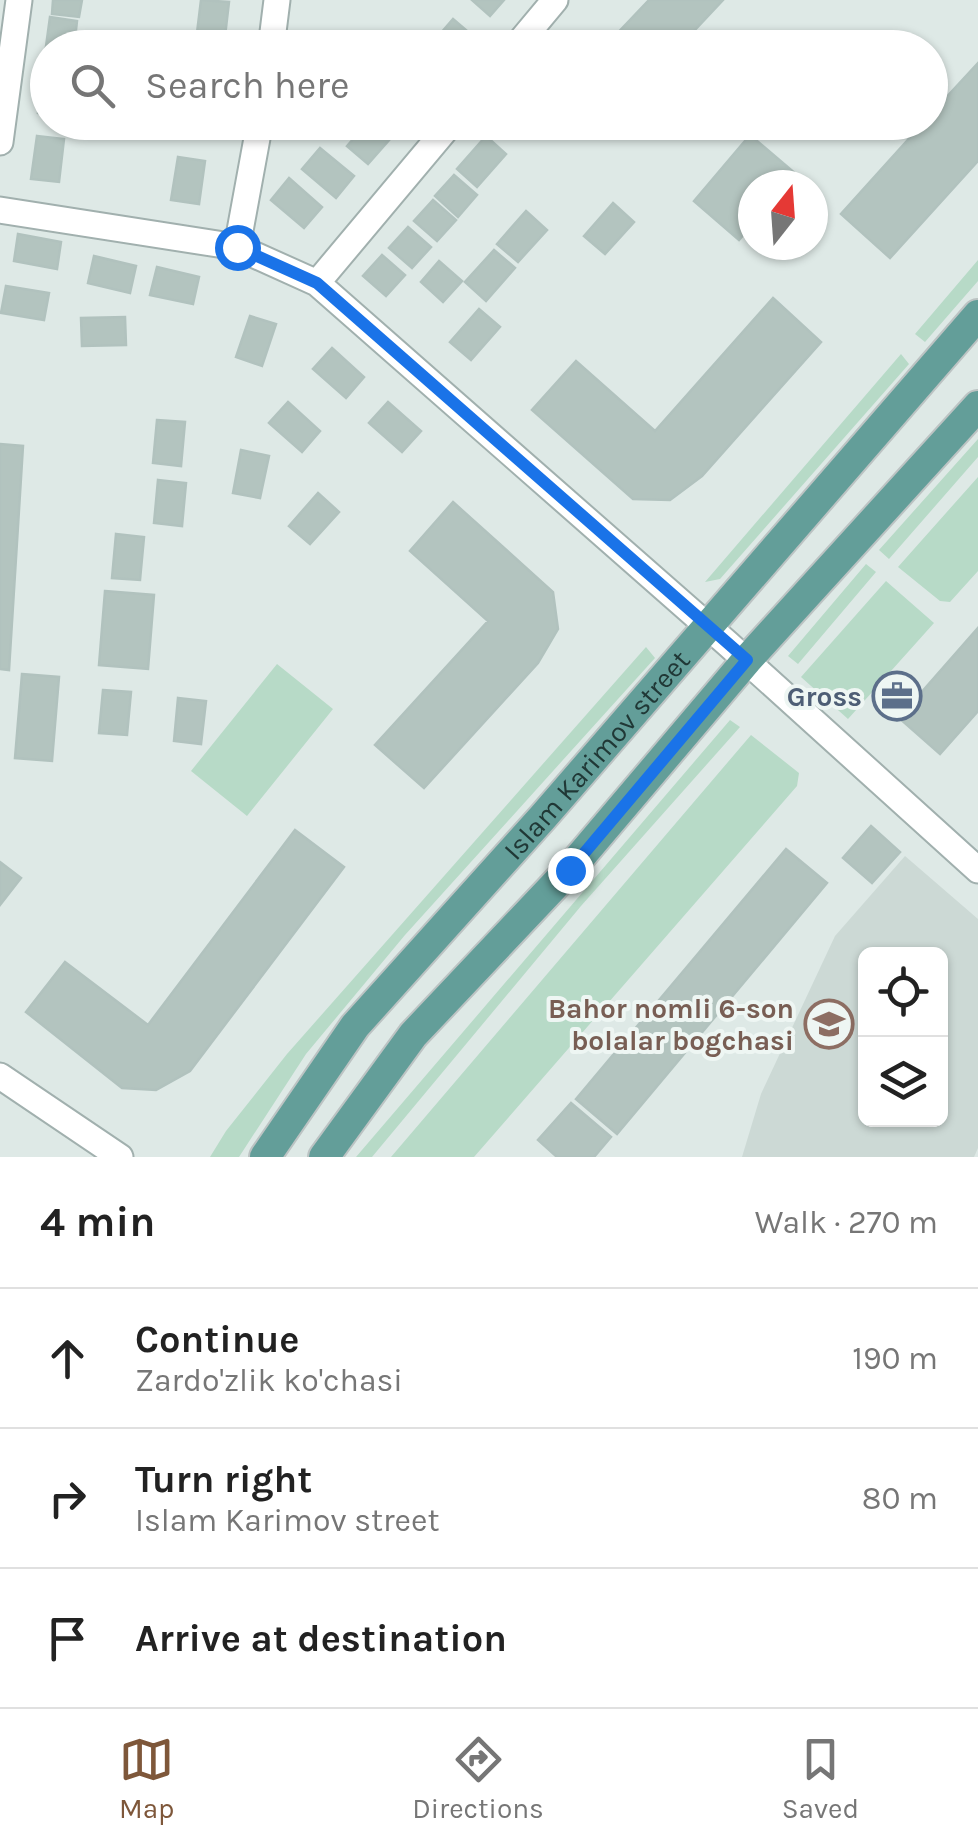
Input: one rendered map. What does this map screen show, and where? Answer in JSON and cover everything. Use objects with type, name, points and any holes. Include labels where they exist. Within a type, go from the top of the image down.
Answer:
[{"type":"main road","name":"Islam Karimov street","points":[[265,1157],[355,1026],[543,817],[978,315]]},
{"type":"main road","name":"Islam Karimov street","points":[[324,1157],[413,1035],[570,870],[747,660],[978,406]]},
{"type":"street","points":[[0,142],[19,0]]},
{"type":"street","points":[[273,30],[277,0]]},
{"type":"street","points":[[530,30],[555,0]]},
{"type":"street","points":[[237,247],[257,140]]},
{"type":"street","points":[[317,283],[437,140]]},
{"type":"street","points":[[0,210],[237,247],[317,283],[747,660],[978,870]]},
{"type":"street","points":[[0,1076],[120,1157]]},
{"type":"shaded area","name":"Bahor nomli 6-son bolalar bogchasi","points":[[905,856],[978,919],[978,1148],[974,1157],[742,1157],[761,1094],[835,936]]},
{"type":"green space","points":[[978,260],[978,281],[925,342],[915,334]]},
{"type":"green space","points":[[901,354],[909,364],[720,579],[705,582]]},
{"type":"green space","points":[[978,439],[978,457],[889,559],[879,550]]},
{"type":"green space","points":[[978,477],[978,571],[950,602],[940,601],[898,567]]},
{"type":"green space","points":[[866,564],[876,572],[798,664],[788,656]]},
{"type":"green space","points":[[886,581],[934,623],[848,719],[801,677]]},
{"type":"green space","points":[[646,647],[655,658],[405,935],[306,1054],[239,1157],[210,1157],[287,1054]]},
{"type":"green space","points":[[277,664],[333,709],[247,816],[191,771]]},
{"type":"green space","points":[[730,720],[740,727],[581,906],[372,1157],[356,1157]]},
{"type":"green space","points":[[751,735],[799,773],[797,786],[474,1157],[391,1157]]},
{"type":"building","points":[[53,0],[82,0],[79,17],[52,14]]},
{"type":"building","points":[[201,0],[229,2],[226,30],[197,30]]},
{"type":"building","points":[[472,0],[504,0],[490,16]]},
{"type":"building","points":[[649,0],[723,0],[695,30],[621,30]]},
{"type":"building","points":[[50,17],[77,21],[76,30],[48,30]]},
{"type":"building","points":[[453,19],[466,30],[444,30]]},
{"type":"building","points":[[978,63],[978,161],[890,258],[841,214],[908,140],[948,140],[948,96]]},
{"type":"building","points":[[36,140],[64,140],[59,182],[31,179]]},
{"type":"building","points":[[352,140],[389,140],[368,164],[347,146]]},
{"type":"building","points":[[482,140],[490,140],[506,154],[477,187],[457,169]]},
{"type":"building","points":[[746,140],[756,140],[791,170],[738,170],[738,239],[694,201]]},
{"type":"building","points":[[320,148],[354,176],[336,198],[302,169]]},
{"type":"building","points":[[178,157],[205,161],[199,204],[171,200]]},
{"type":"building","points":[[454,175],[477,195],[458,217],[435,196]]},
{"type":"building","points":[[289,178],[322,207],[304,228],[271,200]]},
{"type":"building","points":[[433,200],[456,220],[437,241],[414,221]]},
{"type":"building","points":[[613,203],[634,222],[605,254],[584,236]]},
{"type":"building","points":[[526,211],[547,230],[518,262],[497,244]]},
{"type":"building","points":[[408,227],[431,247],[412,268],[389,248]]},
{"type":"building","points":[[18,234],[61,242],[57,269],[14,261]]},
{"type":"building","points":[[494,250],[515,268],[486,301],[465,282]]},
{"type":"building","points":[[382,255],[405,275],[386,296],[363,276]]},
{"type":"building","points":[[94,256],[136,266],[130,293],[88,283]]},
{"type":"building","points":[[439,261],[462,281],[443,302],[421,282]]},
{"type":"building","points":[[157,267],[199,277],[193,304],[150,295]]},
{"type":"building","points":[[6,286],[49,293],[44,320],[1,313]]},
{"type":"building","points":[[773,298],[821,342],[702,476],[670,500],[633,499],[532,410],[576,361],[655,431]]},
{"type":"building","points":[[479,309],[500,327],[471,360],[450,342]]},
{"type":"building","points":[[250,316],[276,324],[262,366],[236,357]]},
{"type":"building","points":[[125,317],[126,345],[82,346],[81,318]]},
{"type":"building","points":[[332,348],[364,377],[346,398],[313,369]]},
{"type":"building","points":[[288,402],[320,431],[302,452],[269,423]]},
{"type":"building","points":[[388,402],[421,431],[402,452],[369,423]]},
{"type":"building","points":[[157,420],[185,422],[181,466],[153,463]]},
{"type":"building","points":[[0,444],[23,446],[9,670],[0,669]]},
{"type":"building","points":[[241,450],[269,456],[260,498],[233,493]]},
{"type":"building","points":[[158,480],[186,483],[182,526],[154,523]]},
{"type":"building","points":[[318,493],[339,512],[310,544],[289,526]]},
{"type":"building","points":[[453,502],[553,592],[558,629],[538,663],[424,788],[375,745],[488,621],[410,551]]},
{"type":"building","points":[[116,534],[144,537],[140,580],[112,578]]},
{"type":"building","points":[[105,591],[154,595],[148,669],[99,665]]},
{"type":"building","points":[[978,628],[978,711],[940,754],[899,718]]},
{"type":"building","points":[[22,674],[59,677],[52,761],[15,758]]},
{"type":"building","points":[[103,690],[131,692],[127,735],[99,733]]},
{"type":"building","points":[[178,698],[206,701],[201,744],[174,741]]},
{"type":"building","points":[[871,826],[900,852],[872,883],[843,858]]},
{"type":"building","points":[[295,830],[344,867],[190,1071],[156,1090],[122,1088],[26,1012],[65,962],[148,1025]]},
{"type":"building","points":[[786,849],[827,883],[617,1134],[576,1099]]},
{"type":"building","points":[[0,862],[21,878],[0,905]]},
{"type":"building","points":[[571,1103],[611,1137],[594,1157],[557,1157],[538,1140]]},
{"type":"place","name":"Gross","points":[[897,696]]},
{"type":"place","name":"Bahor nomli 6-son bolalar bogchasi","points":[[829,1024]]},
{"type":"route","points":[[237,247],[317,283],[747,660],[570,870]]}]
